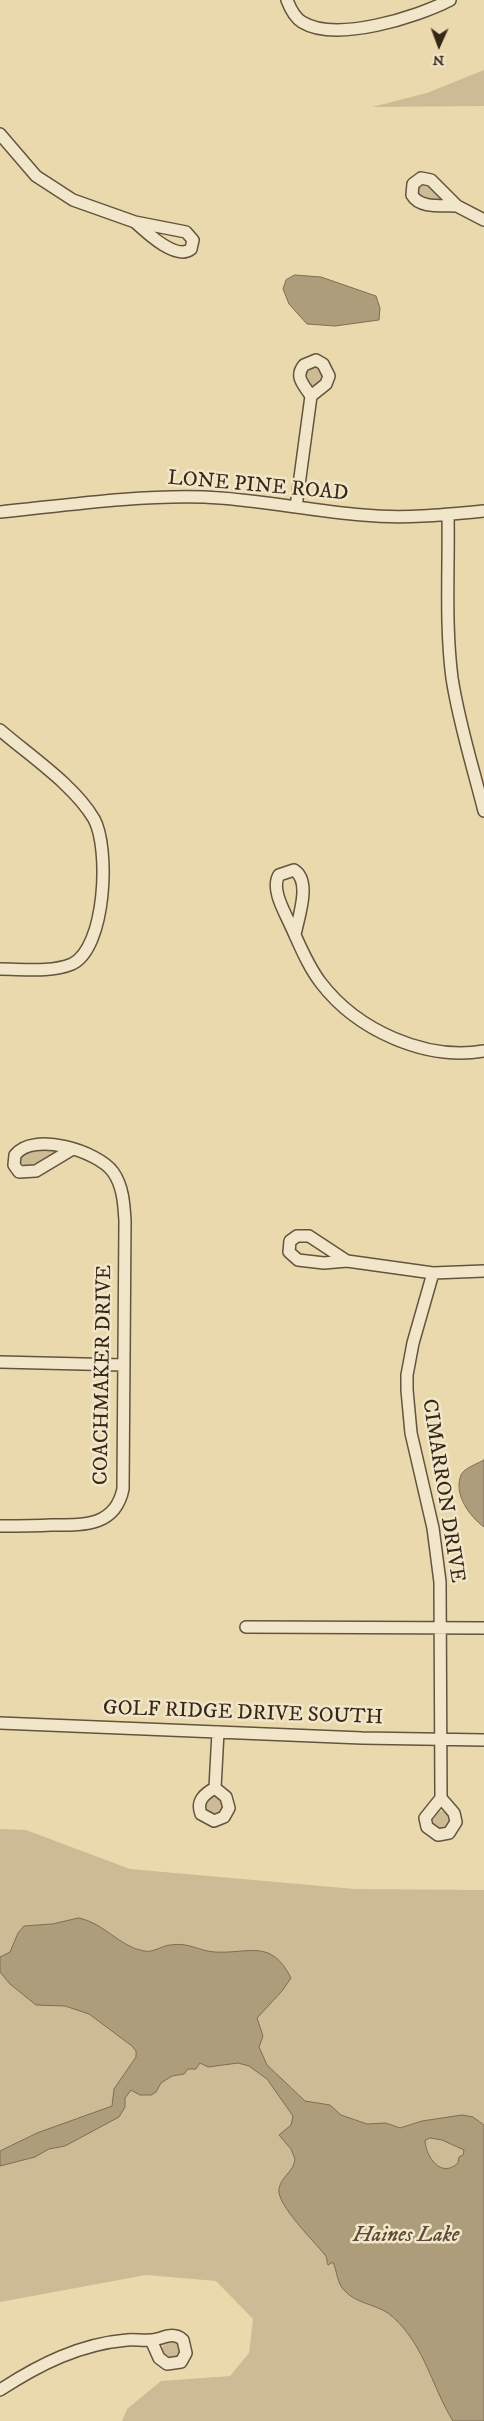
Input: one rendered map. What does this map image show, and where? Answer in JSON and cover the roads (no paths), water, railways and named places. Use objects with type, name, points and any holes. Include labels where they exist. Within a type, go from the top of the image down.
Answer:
[{"type":"street","points":[[287,0],[294,14],[302,22],[319,28],[334,30],[394,21],[450,0]]},
{"type":"street","points":[[0,134],[29,169],[54,189],[85,205],[135,222]]},
{"type":"street","points":[[457,206],[484,220]]},
{"type":"street","points":[[296,507],[311,396]]},
{"type":"street","name":"LONE PINE ROAD","points":[[0,512],[165,497],[207,497],[384,517],[448,515],[484,511]]},
{"type":"street","points":[[448,515],[448,627],[452,679],[470,762],[484,811]]},
{"type":"street","points":[[0,730],[65,786],[88,810],[97,826],[100,838],[102,879],[96,932],[89,947],[80,959],[72,964],[53,968],[0,969]]},
{"type":"street","points":[[295,935],[303,888],[301,877],[294,870],[279,875],[276,885],[284,911],[295,935],[312,969],[327,990],[346,1008],[392,1037],[418,1046],[447,1052],[484,1050]]},
{"type":"street","name":"COACHMAKER DRIVE","points":[[0,1526],[84,1525],[104,1518],[117,1505],[121,1497],[124,1478],[125,1221],[122,1193],[119,1182],[107,1164],[87,1153],[71,1150]]},
{"type":"street","points":[[347,1261],[433,1273],[484,1271]]},
{"type":"street","name":"CIMARRON DRIVE","points":[[433,1273],[413,1343],[407,1375],[407,1390],[411,1433],[437,1555],[441,1628],[441,1798]]},
{"type":"street","points":[[0,1362],[124,1365]]},
{"type":"street","points":[[246,1627],[484,1628]]},
{"type":"street","name":"GOLF RIDGE DRIVE SOUTH","points":[[0,1723],[440,1740],[484,1740]]},
{"type":"street","points":[[215,1788],[218,1732]]},
{"type":"street","points":[[0,2390],[31,2370],[69,2353],[115,2342],[151,2340]]},
{"type":"water","points":[[295,275],[321,277],[376,296],[380,308],[379,320],[335,326],[307,324],[289,304],[283,289],[286,280]]},
{"type":"water","points":[[484,1460],[484,1527],[473,1517],[464,1504],[459,1490],[459,1482],[465,1470]]},
{"type":"water","name":"Haines Lake","points":[[79,1918],[96,1925],[127,1945],[144,1951],[177,1944],[215,1952],[258,1951],[267,1953],[275,1957],[283,1965],[291,1978],[282,1991],[257,2018],[263,2036],[259,2047],[267,2065],[305,2101],[330,2105],[341,2115],[367,2124],[386,2123],[400,2128],[422,2121],[462,2115],[473,2117],[484,2125],[484,2421],[453,2421],[422,2356],[407,2332],[388,2313],[359,2301],[344,2290],[338,2280],[333,2262],[328,2265],[325,2255],[283,2204],[280,2196],[280,2185],[295,2159],[291,2149],[279,2135],[291,2125],[293,2116],[267,2079],[249,2066],[238,2063],[208,2067],[200,2063],[196,2069],[188,2069],[184,2074],[172,2076],[161,2083],[156,2092],[151,2095],[140,2095],[131,2090],[125,2098],[125,2107],[119,2117],[65,2146],[49,2149],[35,2157],[0,2166],[0,2151],[37,2133],[112,2106],[114,2089],[136,2057],[136,2051],[132,2046],[89,2014],[65,2006],[36,2005],[10,1984],[0,1972],[0,1957],[10,1952],[18,1933],[24,1926],[52,1924]],"holes":[[[430,2138],[442,2140],[464,2150],[463,2155],[459,2157],[458,2163],[446,2169],[440,2167],[431,2159],[425,2141]]]}]
